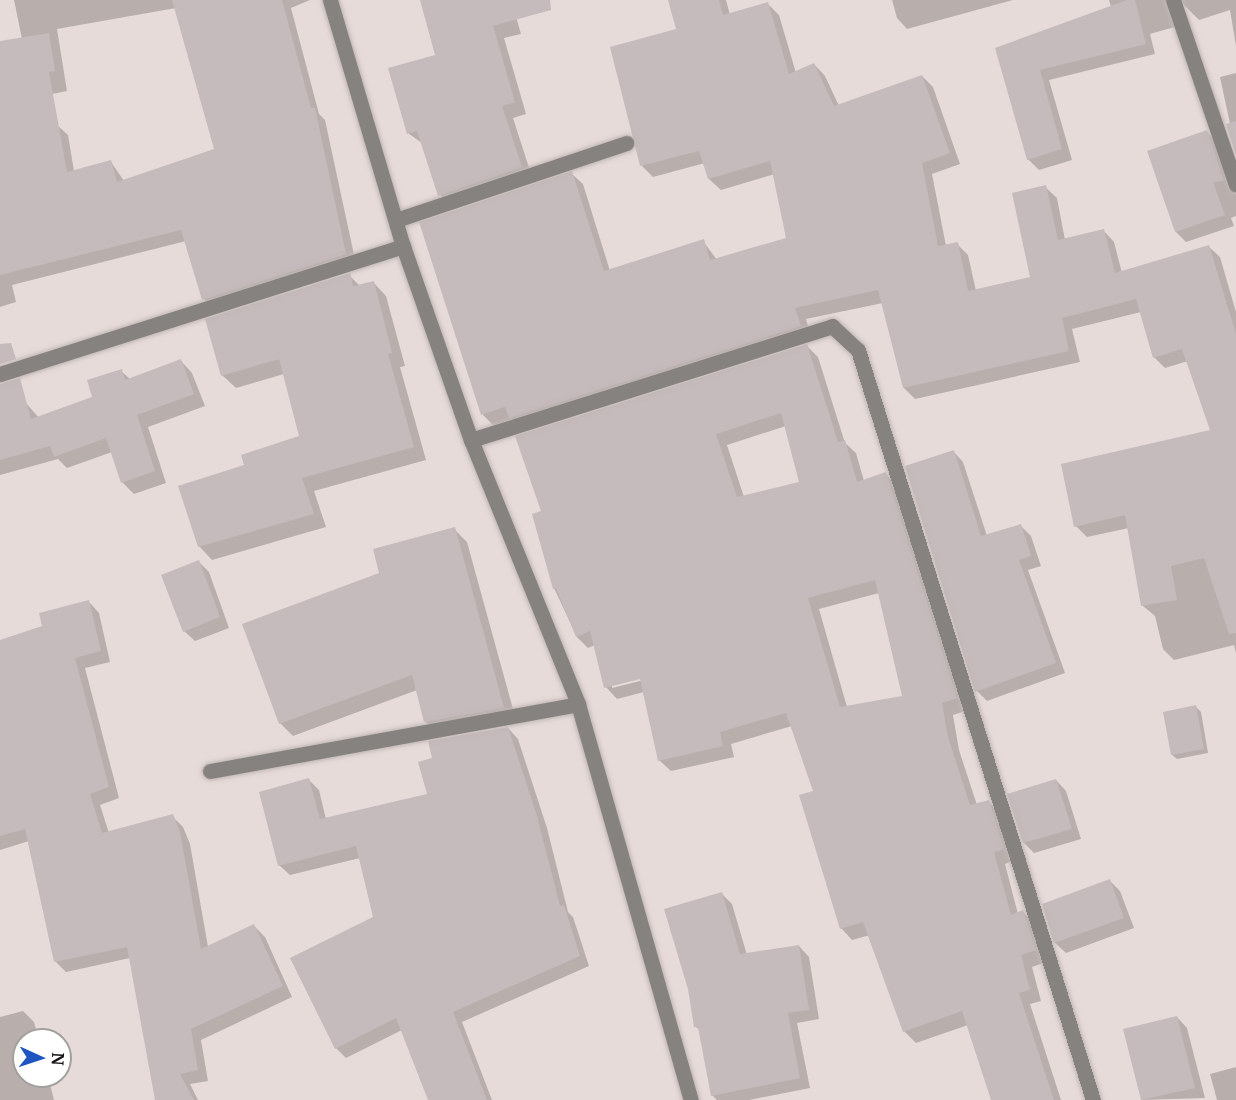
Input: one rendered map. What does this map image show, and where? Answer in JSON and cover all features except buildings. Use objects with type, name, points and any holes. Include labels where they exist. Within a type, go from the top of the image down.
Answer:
[{"type":"street","points":[[330,0],[403,246],[471,440],[578,704],[691,1100]]},
{"type":"street","points":[[1173,0],[1236,185]]},
{"type":"street","points":[[396,220],[626,143]]},
{"type":"street","points":[[0,374],[403,246]]},
{"type":"street","points":[[471,440],[832,326],[858,350],[1093,1100]]},
{"type":"street","points":[[210,771],[578,704]]}]
